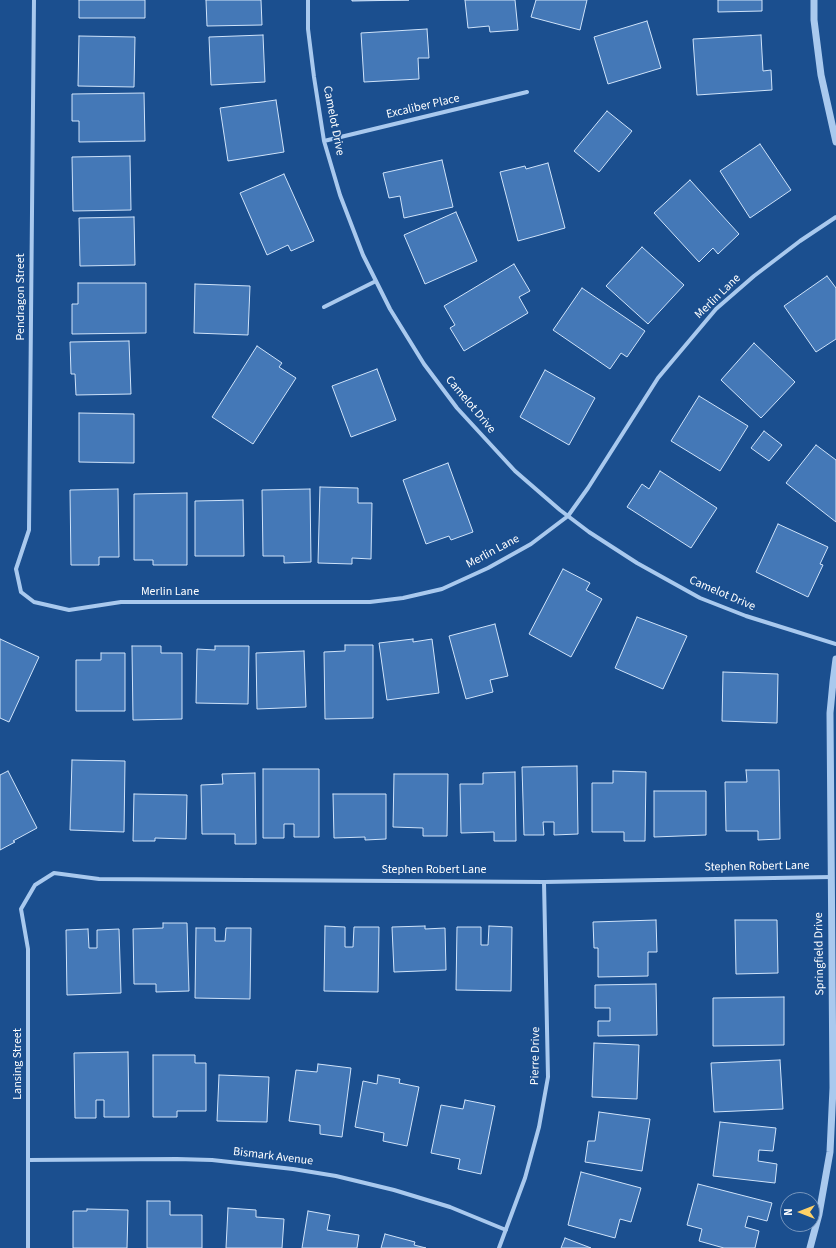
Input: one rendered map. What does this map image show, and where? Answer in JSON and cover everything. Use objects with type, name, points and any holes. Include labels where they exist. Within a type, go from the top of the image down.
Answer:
[{"type":"street","name":"Pendragon Street","points":[[21,592],[16,569],[29,530],[34,0]]},
{"type":"street","name":"Camelot Drive","points":[[308,0],[308,29],[324,141],[340,195],[363,255],[390,309],[424,364],[457,408],[516,471],[568,516],[589,532],[637,563],[700,598],[746,616],[836,644]]},
{"type":"street","points":[[814,0],[814,20],[821,74],[836,142]]},
{"type":"street","name":"Excaliber Place","points":[[324,141],[527,92]]},
{"type":"street","name":"Merlin Lane","points":[[21,592],[34,602],[69,610],[122,602],[370,602],[403,598],[442,589],[488,568],[531,544],[568,516],[588,488],[658,378],[716,309],[754,276],[800,241],[836,217]]},
{"type":"street","points":[[324,307],[376,281]]},
{"type":"street","name":"Springfield Drive","points":[[810,1248],[819,1214],[830,1152],[833,1088],[833,878],[830,713],[832,682],[836,659]]},
{"type":"street","name":"Stephen Robert Lane","points":[[35,885],[54,873],[99,879],[544,882],[833,878]]},
{"type":"street","name":"Pierre Drive","points":[[499,1248],[525,1178],[540,1127],[548,1077],[544,882]]},
{"type":"street","name":"Lansing Street","points":[[28,1248],[28,949],[21,908],[35,885]]},
{"type":"street","name":"Bismark Avenue","points":[[28,1160],[212,1160],[293,1168],[336,1176],[394,1190],[450,1207],[506,1230]]},
{"type":"building","points":[[79,0],[145,0],[145,18],[79,18]]},
{"type":"building","points":[[206,0],[261,0],[262,25],[207,26]]},
{"type":"building","points":[[352,0],[409,0],[352,1]]},
{"type":"building","points":[[465,0],[515,0],[518,30],[490,32],[489,26],[468,28]]},
{"type":"building","points":[[536,0],[587,0],[580,30],[531,17]]},
{"type":"building","points":[[718,0],[762,0],[762,11],[718,12]]},
{"type":"building","points":[[647,21],[661,68],[608,84],[594,37]]},
{"type":"building","points":[[427,29],[429,58],[418,58],[419,79],[364,82],[361,33]]},
{"type":"building","points":[[263,35],[265,82],[211,85],[209,37]]},
{"type":"building","points":[[761,35],[763,71],[771,70],[772,90],[697,95],[693,39]]},
{"type":"building","points":[[79,36],[135,37],[134,87],[78,86]]},
{"type":"building","points":[[144,93],[145,141],[79,142],[79,121],[72,121],[72,94]]},
{"type":"building","points":[[276,100],[284,152],[228,161],[220,108]]},
{"type":"building","points":[[607,111],[632,131],[599,172],[574,151]]},
{"type":"building","points":[[760,144],[791,190],[750,218],[720,171]]},
{"type":"building","points":[[130,156],[131,210],[73,211],[72,157]]},
{"type":"building","points":[[442,160],[453,207],[404,218],[400,196],[389,198],[383,173]]},
{"type":"building","points":[[548,163],[565,228],[518,241],[500,172],[525,166],[526,169]]},
{"type":"building","points":[[284,174],[314,241],[291,251],[288,245],[267,255],[240,193]]},
{"type":"building","points":[[690,180],[739,234],[718,254],[713,248],[699,262],[654,213]]},
{"type":"building","points":[[456,212],[477,261],[425,284],[404,235]]},
{"type":"building","points":[[134,217],[135,265],[80,266],[79,218]]},
{"type":"building","points":[[642,247],[684,285],[648,324],[606,286]]},
{"type":"building","points":[[514,264],[530,291],[519,297],[528,313],[464,351],[450,328],[455,325],[444,306]]},
{"type":"building","points":[[827,276],[836,288],[836,339],[816,352],[784,306]]},
{"type":"building","points":[[78,283],[146,283],[146,333],[72,334],[72,304],[78,304]]},
{"type":"building","points":[[195,284],[250,286],[248,335],[194,333]]},
{"type":"building","points":[[582,288],[645,331],[627,357],[621,353],[610,369],[553,330]]},
{"type":"building","points":[[129,341],[131,394],[76,395],[75,374],[71,374],[70,342]]},
{"type":"building","points":[[754,343],[795,382],[761,418],[721,380]]},
{"type":"building","points":[[257,346],[282,363],[279,367],[296,378],[253,444],[212,417]]},
{"type":"building","points":[[377,369],[396,420],[351,437],[332,386]]},
{"type":"building","points":[[545,370],[595,398],[569,445],[520,417]]},
{"type":"building","points":[[699,396],[748,426],[720,471],[671,441]]},
{"type":"building","points":[[79,413],[134,414],[134,463],[79,462]]},
{"type":"building","points":[[764,431],[782,445],[769,461],[751,448]]},
{"type":"building","points":[[816,445],[836,460],[836,522],[786,483]]},
{"type":"building","points":[[448,463],[473,532],[451,540],[449,536],[426,544],[403,480]]},
{"type":"building","points":[[660,471],[717,508],[691,548],[627,507],[642,484],[649,489]]},
{"type":"building","points":[[320,487],[358,488],[358,503],[372,503],[371,559],[352,558],[352,564],[318,563]]},
{"type":"building","points":[[118,489],[119,557],[99,557],[99,565],[71,565],[70,490]]},
{"type":"building","points":[[310,489],[311,562],[284,563],[284,556],[263,556],[262,490]]},
{"type":"building","points":[[187,493],[187,565],[153,565],[153,560],[134,560],[134,494]]},
{"type":"building","points":[[243,500],[244,556],[195,556],[195,501]]},
{"type":"building","points":[[778,524],[828,547],[820,564],[823,565],[808,597],[756,572]]},
{"type":"building","points":[[563,569],[590,583],[586,590],[602,599],[571,657],[529,634]]},
{"type":"building","points":[[637,617],[687,636],[663,689],[615,668]]},
{"type":"building","points":[[495,624],[508,676],[490,680],[493,692],[466,699],[449,636]]},
{"type":"building","points":[[0,639],[39,657],[9,722],[0,718]]},
{"type":"building","points":[[413,639],[413,642],[432,639],[439,693],[387,700],[379,643]]},
{"type":"building","points":[[345,645],[373,645],[373,718],[325,719],[324,652],[345,651]]},
{"type":"building","points":[[132,646],[161,646],[161,653],[182,653],[182,719],[133,720]]},
{"type":"building","points":[[215,646],[249,646],[248,704],[196,703],[197,649],[215,650]]},
{"type":"building","points":[[304,651],[306,707],[257,709],[256,653]]},
{"type":"building","points":[[101,653],[125,653],[125,711],[76,711],[76,660],[101,660]]},
{"type":"building","points":[[723,672],[778,674],[777,723],[722,721]]},
{"type":"building","points":[[72,760],[125,761],[124,832],[70,830]]},
{"type":"building","points":[[577,766],[578,834],[554,835],[554,822],[543,822],[544,835],[524,835],[522,767]]},
{"type":"building","points":[[263,769],[319,769],[319,837],[294,837],[294,824],[284,824],[284,838],[263,838]]},
{"type":"building","points":[[746,770],[779,770],[780,839],[758,840],[758,831],[726,831],[725,782],[747,782]]},
{"type":"building","points":[[8,771],[37,828],[0,850],[0,775]]},
{"type":"building","points":[[613,771],[646,772],[645,841],[624,841],[624,832],[592,832],[592,783],[613,783]]},
{"type":"building","points":[[515,772],[516,841],[494,841],[494,832],[461,833],[460,784],[483,784],[483,773]]},
{"type":"building","points":[[255,773],[256,844],[235,844],[235,834],[202,834],[201,785],[223,784],[222,774]]},
{"type":"building","points":[[394,774],[448,774],[447,836],[423,836],[423,828],[393,827]]},
{"type":"building","points":[[654,791],[706,791],[706,835],[654,837]]},
{"type":"building","points":[[134,794],[187,795],[186,839],[155,838],[155,841],[133,841]]},
{"type":"building","points":[[333,794],[386,794],[386,839],[365,840],[365,837],[334,838]]},
{"type":"building","points":[[656,920],[657,952],[648,952],[648,976],[598,977],[598,948],[594,948],[593,922]]},
{"type":"building","points":[[735,920],[777,920],[778,973],[736,974]]},
{"type":"building","points":[[163,923],[187,923],[189,991],[156,992],[156,984],[134,984],[133,929],[163,928]]},
{"type":"building","points":[[325,926],[345,927],[345,947],[353,947],[354,927],[379,927],[378,992],[324,991]]},
{"type":"building","points":[[425,926],[425,929],[445,928],[446,970],[394,972],[392,927]]},
{"type":"building","points":[[489,926],[512,927],[511,991],[456,990],[457,927],[481,927],[481,945],[488,945]]},
{"type":"building","points":[[196,928],[215,928],[215,941],[225,941],[226,928],[251,928],[250,999],[195,998]]},
{"type":"building","points":[[88,929],[89,948],[97,948],[97,930],[119,929],[121,993],[67,995],[66,930]]},
{"type":"building","points":[[656,984],[657,1035],[598,1036],[598,1021],[610,1021],[610,1008],[595,1008],[595,985]]},
{"type":"building","points":[[784,997],[784,1045],[713,1046],[713,998]]},
{"type":"building","points":[[594,1043],[639,1045],[637,1099],[592,1097]]},
{"type":"building","points":[[128,1052],[129,1117],[104,1117],[104,1100],[96,1100],[96,1118],[75,1118],[74,1053]]},
{"type":"building","points":[[153,1055],[195,1055],[195,1063],[206,1063],[206,1111],[177,1111],[177,1117],[153,1117]]},
{"type":"building","points":[[780,1060],[783,1109],[714,1112],[711,1063]]},
{"type":"building","points":[[318,1064],[351,1068],[342,1137],[320,1134],[320,1125],[289,1121],[296,1070],[317,1072]]},
{"type":"building","points":[[219,1075],[269,1077],[267,1122],[217,1121]]},
{"type":"building","points":[[378,1075],[400,1079],[399,1083],[419,1087],[407,1146],[383,1141],[384,1133],[355,1127],[363,1081],[377,1084]]},
{"type":"building","points":[[465,1100],[495,1106],[481,1174],[458,1169],[460,1159],[431,1153],[441,1105],[463,1109]]},
{"type":"building","points":[[599,1112],[650,1119],[642,1171],[585,1162],[588,1141],[595,1141]]},
{"type":"building","points":[[720,1122],[776,1128],[773,1151],[759,1150],[758,1161],[777,1164],[775,1183],[713,1176]]},
{"type":"building","points":[[581,1172],[641,1188],[631,1222],[620,1219],[615,1238],[568,1225]]},
{"type":"building","points":[[698,1184],[772,1203],[767,1221],[748,1216],[745,1227],[759,1231],[755,1248],[724,1248],[699,1241],[702,1229],[687,1225]]},
{"type":"building","points":[[147,1201],[170,1201],[170,1215],[202,1215],[202,1248],[147,1248]]},
{"type":"building","points":[[228,1208],[256,1210],[256,1217],[284,1219],[282,1248],[226,1248]]},
{"type":"building","points":[[87,1209],[128,1210],[127,1248],[73,1248],[73,1211],[87,1211]]},
{"type":"building","points":[[308,1211],[330,1215],[327,1230],[359,1235],[357,1248],[302,1248]]},
{"type":"building","points":[[385,1234],[415,1242],[414,1245],[426,1248],[381,1248]]},
{"type":"building","points":[[565,1238],[591,1248],[561,1248]]}]
